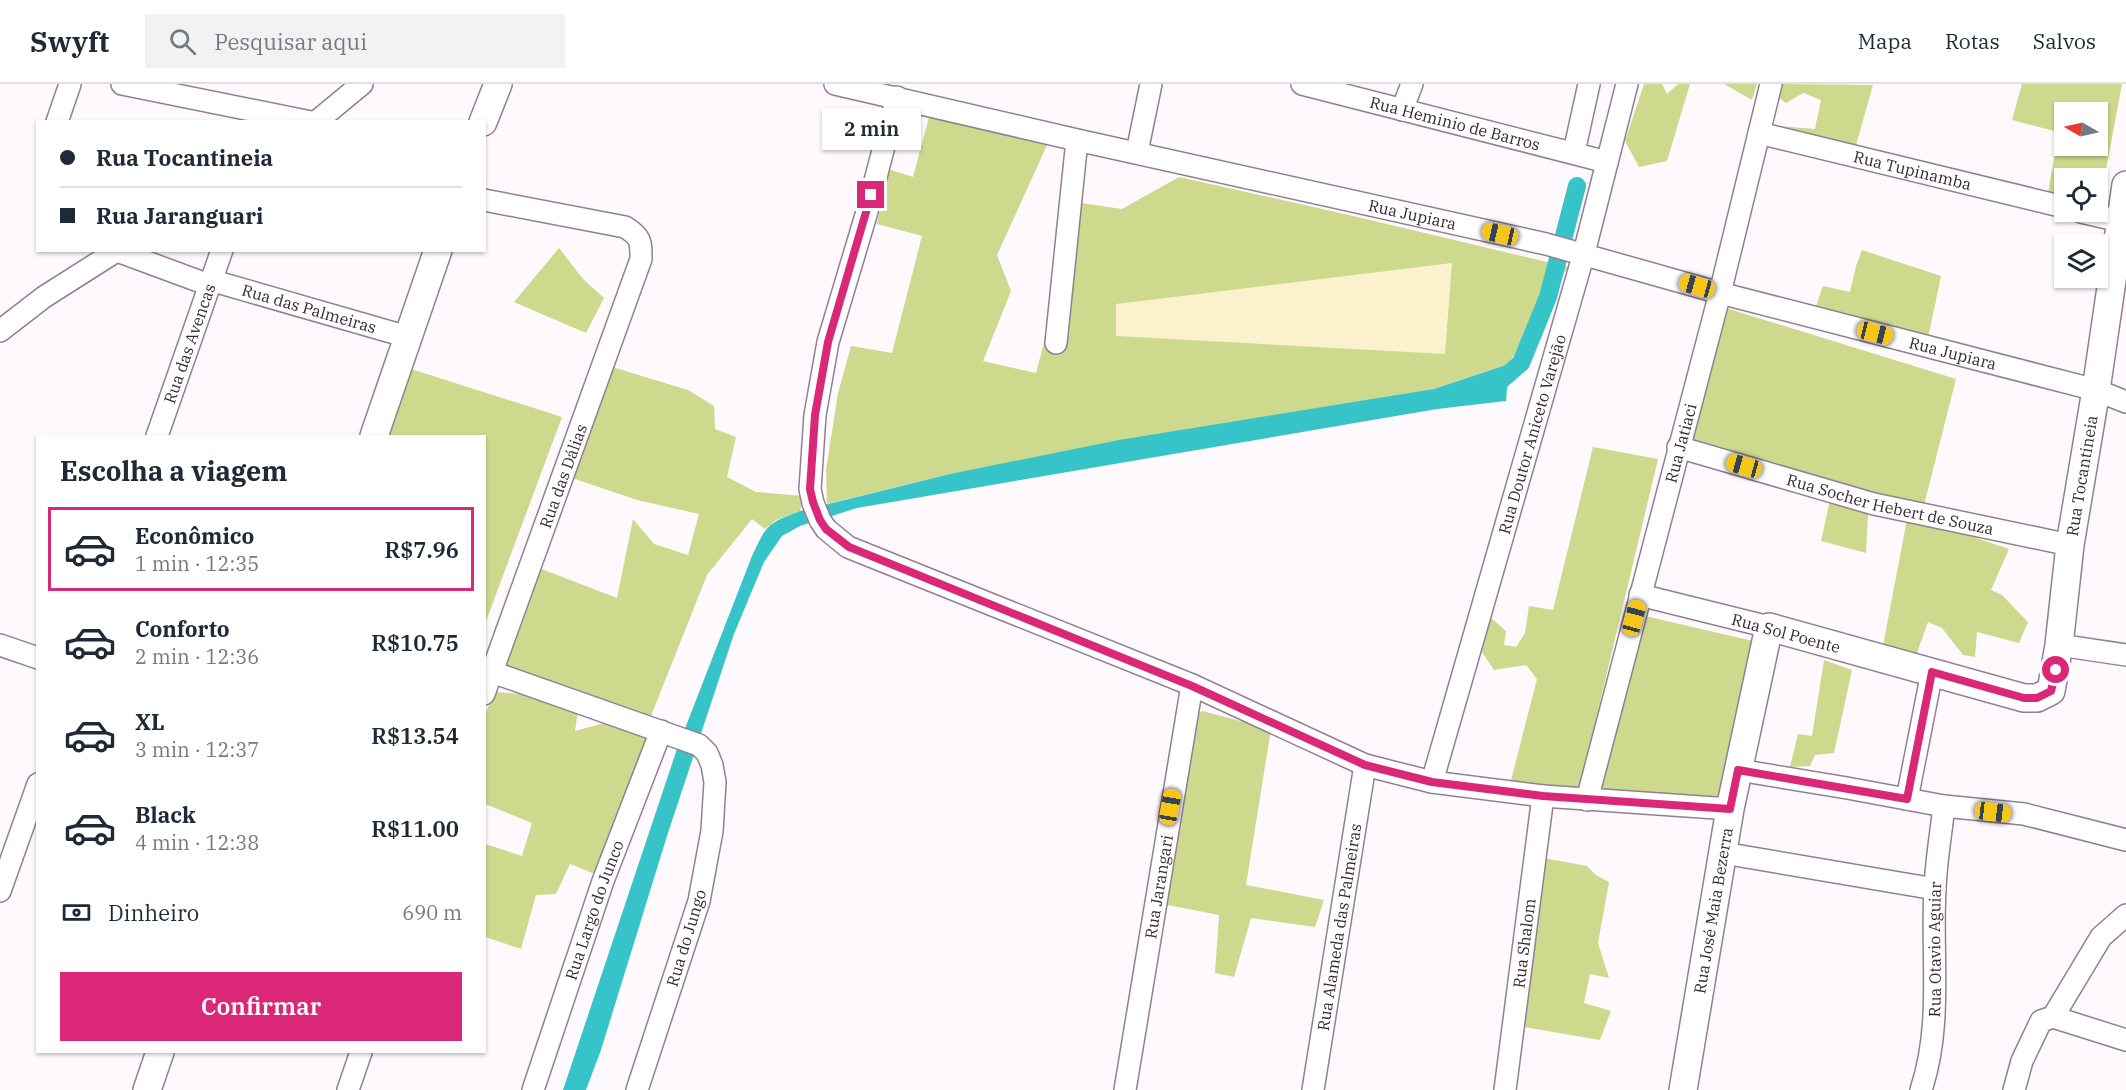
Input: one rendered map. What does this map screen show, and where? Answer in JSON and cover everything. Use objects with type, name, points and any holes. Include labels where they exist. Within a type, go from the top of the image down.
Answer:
[{"type":"street","points":[[58,120],[70,84]]},
{"type":"street","points":[[122,84],[301,120]]},
{"type":"street","points":[[318,120],[362,84]]},
{"type":"street","points":[[484,120],[498,84]]},
{"type":"street","name":"Rua Jupiara","points":[[835,84],[1546,244],[1720,293],[2096,390],[2126,402]]},
{"type":"street","points":[[1137,152],[1151,84]]},
{"type":"street","name":"Rua Heminio de Barros","points":[[1302,84],[1590,157]]},
{"type":"street","points":[[1402,110],[1412,84]]},
{"type":"street","name":"Rua Doutor Aniceto Varejão","points":[[1432,782],[1577,252],[1590,157],[1589,84]]},
{"type":"street","name":"Rua Doutor Aniceto Varejão","points":[[1590,157],[1627,84]]},
{"type":"street","name":"Rua Jatiaci","points":[[1587,800],[1720,293],[1771,84]]},
{"type":"street","points":[[897,98],[828,342],[815,415],[810,489],[823,525],[849,547],[1192,686],[1365,765],[1432,782],[1543,796],[1730,809]]},
{"type":"street","name":"Rua Tupinamba","points":[[1759,133],[2054,205]]},
{"type":"street","points":[[1056,343],[1077,140]]},
{"type":"street","name":"Rua Tocantineia","points":[[1978,685],[2024,698],[2037,698],[2051,691],[2059,645],[2070,546],[2126,185]]},
{"type":"street","name":"Rua das Dálias","points":[[486,200],[625,227],[636,234],[641,242],[641,259],[486,688]]},
{"type":"street","points":[[2108,218],[2120,221]]},
{"type":"street","points":[[0,332],[44,297],[115,252]]},
{"type":"street","name":"Rua das Palmeiras","points":[[120,252],[185,277],[209,284],[210,280],[408,337]]},
{"type":"street","name":"Rua das Avencas","points":[[157,435],[221,252]]},
{"type":"street","points":[[374,435],[437,252]]},
{"type":"street","name":"Rua Socher Hebert de Souza","points":[[1678,447],[1874,504],[2070,546]]},
{"type":"street","name":"Rua Sol Poente","points":[[1640,595],[1769,627],[1978,685]]},
{"type":"street","name":"Rua José Maia Bezerra","points":[[1683,1090],[1730,809],[1769,627]]},
{"type":"street","points":[[0,645],[36,657]]},
{"type":"street","points":[[2059,645],[2126,655]]},
{"type":"street","points":[[492,672],[668,733]]},
{"type":"street","points":[[1907,799],[1932,672]]},
{"type":"street","name":"Rua Jarangari","points":[[1125,1090],[1192,686]]},
{"type":"street","name":"Rua do Jungo","points":[[637,1090],[699,902],[712,831],[715,782],[707,753],[699,745],[668,733]]},
{"type":"street","name":"Rua Largo do Junco","points":[[533,1090],[600,892],[668,733]]},
{"type":"street","name":"Rua Alameda das Palmeiras","points":[[1313,1090],[1365,765]]},
{"type":"street","points":[[1738,770],[1944,806],[2024,814],[2126,840]]},
{"type":"street","points":[[0,891],[36,790]]},
{"type":"street","name":"Rua Shalom","points":[[1505,1090],[1543,796]]},
{"type":"street","name":"Rua Otavio Aguiar","points":[[1921,1090],[1926,1076],[1932,1040],[1936,980],[1935,889],[1944,806]]},
{"type":"street","points":[[1723,853],[1935,889]]},
{"type":"street","points":[[2053,1017],[2101,937],[2117,934],[2126,915]]},
{"type":"street","points":[[2014,1090],[2030,1041],[2041,1021],[2053,1017],[2126,1040]]},
{"type":"street","points":[[147,1090],[160,1053]]},
{"type":"street","points":[[348,1090],[361,1053]]},
{"type":"green space","points":[[1644,84],[1662,84],[1667,94],[1678,84],[1690,84],[1667,161],[1639,167],[1625,141]]},
{"type":"green space","points":[[1724,84],[1757,84],[1752,100]]},
{"type":"green space","points":[[1780,84],[1873,85],[1853,156],[1772,133],[1777,126],[1815,129],[1821,100],[1803,93],[1786,103],[1778,97]]},
{"type":"green space","points":[[2022,84],[2122,84],[2106,168],[2054,168],[2054,208],[2046,206],[2054,156],[2108,156],[2108,102],[2054,102],[2054,131],[2012,120]]},
{"type":"green space","points":[[929,117],[1048,143],[997,255],[1011,291],[983,361],[1036,373],[1081,203],[1122,209],[1179,177],[1568,267],[1509,364],[1434,389],[950,474],[827,504],[826,470],[838,393],[851,346],[892,353],[922,236],[877,224],[888,169],[913,177]]},
{"type":"green space","points":[[559,248],[583,279],[604,298],[586,333],[514,302]]},
{"type":"green space","points":[[1862,250],[1941,276],[1928,338],[1816,306],[1823,286],[1850,292]]},
{"type":"green space","points":[[1726,308],[1956,379],[1923,509],[1687,442]]},
{"type":"green space","points":[[609,366],[688,390],[714,406],[715,429],[736,437],[727,477],[756,492],[804,496],[800,511],[776,520],[765,529],[752,519],[707,575],[649,721],[503,668],[539,568],[617,598],[633,519],[654,544],[688,555],[699,514],[637,500],[572,478]]},
{"type":"green space","points":[[408,368],[562,417],[486,621],[486,435],[384,435]]},
{"type":"green space","points":[[1593,447],[1658,459],[1579,790],[1510,784],[1537,679],[1526,665],[1494,670],[1482,652],[1490,617],[1506,631],[1504,645],[1516,647],[1525,633],[1529,606],[1553,610]]},
{"type":"green space","points":[[1830,500],[1868,514],[1866,553],[1821,541]]},
{"type":"green space","points":[[1907,519],[1929,522],[2009,549],[1991,590],[2002,595],[2028,622],[2019,643],[1977,632],[1975,657],[1963,655],[1942,628],[1928,622],[1914,661],[1882,651]]},
{"type":"green space","points":[[1641,615],[1757,642],[1725,805],[1594,794]]},
{"type":"green space","points":[[1824,660],[1852,670],[1834,753],[1815,755],[1810,766],[1790,767],[1798,734],[1812,736]]},
{"type":"green space","points":[[494,692],[526,694],[578,711],[575,731],[608,722],[652,737],[600,876],[570,864],[556,894],[536,895],[521,949],[486,937],[486,844],[522,856],[532,823],[486,804],[486,713]]},
{"type":"green space","points":[[1202,711],[1271,729],[1246,885],[1324,900],[1315,927],[1251,918],[1234,977],[1215,973],[1219,915],[1162,904],[1189,721]]},
{"type":"green space","points":[[1544,858],[1587,866],[1596,875],[1609,882],[1598,943],[1609,978],[1590,974],[1584,1003],[1611,1011],[1600,1040],[1518,1026]]},
{"type":"sand","points":[[1452,263],[1445,354],[1116,336],[1116,304]]},
{"type":"water","points":[[1509,364],[1506,401],[1437,409],[857,508],[800,526],[782,536],[764,562],[734,634],[667,836],[601,1050],[586,1090],[563,1090],[677,749],[752,556],[769,526],[800,511],[950,474],[1119,440],[1434,389]]},
{"type":"waterway","points":[[1491,389],[1521,363],[1548,297],[1577,186]]},
{"type":"route","points":[[871,195],[828,342],[815,415],[810,489],[820,520],[826,529],[849,547],[1192,686],[1365,765],[1432,782],[1611,802],[1730,809],[1738,770],[1907,799],[1932,672],[2024,698],[2037,698],[2051,691],[2056,670]]}]
